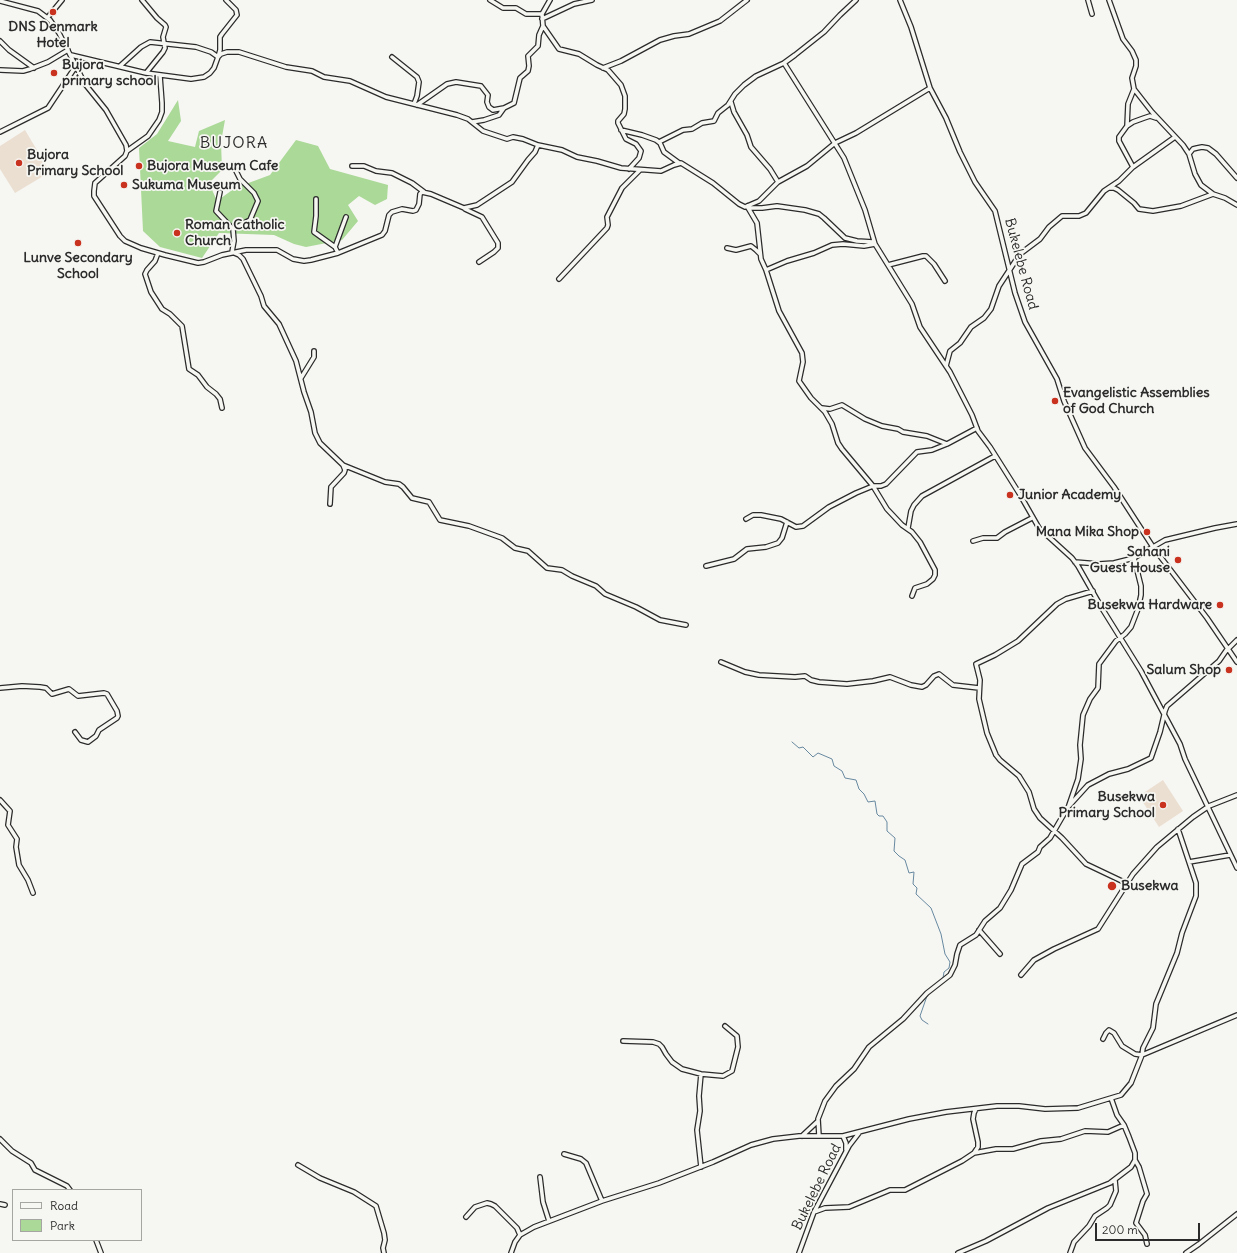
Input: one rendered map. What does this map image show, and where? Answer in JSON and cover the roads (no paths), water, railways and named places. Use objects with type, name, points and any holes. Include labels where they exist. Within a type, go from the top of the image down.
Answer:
[{"type":"street","points":[[48,17],[62,0]]},
{"type":"street","points":[[142,0],[166,26],[163,36],[164,48],[162,55],[146,73]]},
{"type":"street","points":[[71,55],[160,76],[191,79],[204,77],[214,68],[220,50],[222,34],[237,15],[236,10],[226,0]]},
{"type":"street","points":[[490,0],[503,8],[516,8],[527,14],[542,14]]},
{"type":"street","points":[[415,104],[447,84],[453,82],[481,86],[488,95],[487,102],[489,107],[493,110],[504,108],[513,104],[516,100],[520,78],[528,71],[528,56],[537,48],[543,26],[542,14],[550,0]]},
{"type":"street","points":[[542,19],[574,4],[592,0]]},
{"type":"street","points":[[603,68],[646,49],[660,40],[689,34],[720,21],[747,0]]},
{"type":"street","points":[[848,0],[855,1]]},
{"type":"street","name":"Bukelebe Road","points":[[900,0],[911,27],[930,88],[946,118],[960,152],[975,182],[995,211],[1015,293],[1025,322],[1057,379],[1064,401],[1085,448],[1117,492],[1153,547],[1207,618],[1237,662]]},
{"type":"street","points":[[1088,0],[1092,14]]},
{"type":"street","points":[[1109,0],[1123,39],[1132,51],[1136,60],[1136,66],[1132,76],[1134,89],[1140,98],[1183,145],[1199,182],[1204,188],[1213,194],[1237,205]]},
{"type":"street","points":[[3,1],[34,9],[48,17],[60,33],[85,84],[106,110],[126,144],[127,151]]},
{"type":"street","points":[[659,142],[683,130],[692,129],[702,123],[714,122],[718,113],[726,108],[744,84],[756,76],[784,63],[824,32],[843,11],[855,1]]},
{"type":"street","points":[[543,26],[559,49],[579,54],[610,71],[623,88],[625,109],[624,114],[618,122],[626,139],[636,144],[641,151],[639,158],[629,169]]},
{"type":"street","points":[[0,41],[9,50],[34,68]]},
{"type":"street","points":[[120,66],[150,42],[163,42],[196,47],[211,52],[218,57]]},
{"type":"street","points":[[0,70],[23,71],[34,68],[68,50]]},
{"type":"street","points":[[218,57],[227,52],[239,52],[292,69],[308,70],[324,77],[350,81],[386,98],[452,114],[472,122],[483,131],[507,139],[523,139],[538,145],[562,150],[581,158],[621,168],[661,171],[679,163]]},
{"type":"street","points":[[392,57],[417,77],[419,82],[415,104]]},
{"type":"street","points":[[784,63],[844,158],[856,185],[874,243],[912,304],[923,333],[946,366],[972,415],[977,428],[1019,493],[1032,518],[1043,532],[1075,562],[1141,672],[1177,740],[1237,868]]},
{"type":"street","points":[[0,132],[48,108],[76,66]]},
{"type":"street","points":[[160,76],[162,112],[159,120],[148,136],[127,151],[122,159],[95,183],[94,194],[105,213],[123,238],[129,243],[158,253],[198,263],[232,252],[246,250],[280,251],[293,259],[307,261],[338,253],[382,235],[392,212],[402,209],[413,211],[416,210],[419,204],[420,194],[424,192]]},
{"type":"street","points":[[748,207],[762,198],[778,182],[807,166],[835,143],[856,133],[930,88]]},
{"type":"street","points":[[1128,126],[1128,104],[1134,89]]},
{"type":"street","points":[[731,101],[734,112],[747,135],[750,147],[770,169],[778,182]]},
{"type":"street","points":[[472,122],[499,115],[504,108]]},
{"type":"street","points":[[1133,167],[1119,140],[1120,136],[1133,122],[1150,116],[1159,119]]},
{"type":"street","points":[[621,130],[647,136],[659,142],[664,152],[679,163],[721,188],[739,204],[757,208],[777,206],[805,210],[819,214],[832,224],[845,238],[874,243]]},
{"type":"street","points":[[946,366],[950,351],[960,343],[971,327],[980,322],[991,308],[999,286],[1024,250],[1040,239],[1049,227],[1061,217],[1079,216],[1084,214],[1103,193],[1119,181],[1133,167],[1175,137]]},
{"type":"street","points":[[464,208],[477,205],[508,185],[536,152],[538,145]]},
{"type":"street","points":[[1188,154],[1193,149],[1204,147],[1208,148],[1216,154],[1237,178]]},
{"type":"street","points":[[233,165],[240,179],[254,193],[258,201],[250,220],[233,229]]},
{"type":"street","points":[[352,166],[364,166],[373,170],[392,173],[412,183],[424,192],[482,217],[498,243],[498,248],[479,262]]},
{"type":"street","points":[[559,279],[607,228],[607,217],[622,188],[640,170]]},
{"type":"street","points":[[1109,188],[1118,190],[1139,209],[1153,211],[1181,206],[1213,194]]},
{"type":"street","points":[[220,192],[216,211],[233,229],[234,241],[232,252]]},
{"type":"street","points":[[316,199],[314,233],[335,247],[338,253]]},
{"type":"street","points":[[748,207],[757,223],[760,255]]},
{"type":"street","points":[[335,247],[346,217]]},
{"type":"street","points":[[766,270],[786,261],[814,253],[832,245],[843,244],[864,246],[874,243]]},
{"type":"street","points":[[727,248],[738,250],[751,246],[760,255],[779,311],[802,354],[803,362],[799,382],[821,408],[832,424],[838,443],[873,486],[887,509],[902,525],[908,528],[922,544],[935,571],[935,575],[927,584],[916,587],[912,596]]},
{"type":"street","points":[[232,252],[243,259],[261,296],[264,306],[279,324],[296,361],[319,442],[343,465],[385,482],[399,484],[412,498],[429,502],[440,520],[469,526],[502,538],[515,548],[528,551],[547,568],[562,570],[596,586],[605,594],[636,607],[660,620],[686,625]]},
{"type":"street","points":[[158,253],[155,261],[145,274],[151,292],[162,308],[182,326],[189,369],[198,375],[207,387],[216,394],[220,399],[222,408]]},
{"type":"street","points":[[888,265],[926,256],[934,264],[945,281]]},
{"type":"street","points":[[301,378],[314,357],[314,351]]},
{"type":"street","points":[[821,408],[830,409],[842,405],[882,426],[898,429],[903,432],[927,436],[947,444]]},
{"type":"street","points":[[746,519],[753,515],[761,515],[781,519],[796,527],[803,526],[829,507],[873,486],[881,486],[888,482],[917,452],[932,450],[947,444],[977,428]]},
{"type":"street","points":[[908,528],[911,511],[922,496],[995,456]]},
{"type":"street","points":[[330,504],[331,487],[334,482],[344,473],[345,470],[343,465]]},
{"type":"street","points":[[973,541],[983,538],[995,539],[1032,518]]},
{"type":"street","points":[[706,566],[734,559],[747,549],[766,547],[778,543],[782,538],[787,522]]},
{"type":"street","points":[[1075,562],[1107,564],[1134,558],[1170,539],[1237,524]]},
{"type":"street","points":[[1068,807],[1071,795],[1078,779],[1082,759],[1080,745],[1083,715],[1090,699],[1098,688],[1099,664],[1116,641],[1128,631],[1135,620],[1141,595],[1141,586],[1134,558]]},
{"type":"street","points":[[1093,591],[1066,599],[1056,604],[1018,640],[995,655],[976,664],[980,680],[980,706],[996,755],[1019,776],[1030,792],[1037,814],[1043,822],[1062,838],[1075,854],[1086,864],[1126,883]]},
{"type":"street","points":[[819,1136],[818,1121],[824,1101],[836,1086],[854,1069],[873,1043],[903,1019],[927,993],[946,979],[953,970],[962,942],[972,938],[985,921],[994,915],[1004,904],[1024,862],[1038,852],[1040,847],[1050,838],[1068,807],[1088,785],[1109,774],[1128,769],[1151,758],[1167,706],[1219,661],[1237,640]]},
{"type":"street","points":[[721,662],[753,674],[769,676],[805,676],[811,680],[819,682],[847,684],[873,681],[890,676],[911,685],[922,687],[926,685],[934,676],[939,674],[953,684],[979,688]]},
{"type":"street","points":[[0,688],[22,686],[40,687],[46,688],[52,694],[69,689],[78,696],[104,693],[107,694],[117,710],[117,718],[100,730],[93,739],[88,742],[81,740],[76,732]]},
{"type":"street","points":[[1021,975],[1034,960],[1098,929],[1126,883],[1157,847],[1193,816],[1209,806],[1237,796]]},
{"type":"street","points":[[0,800],[10,811],[8,825],[17,839],[16,847],[19,866],[28,880],[33,893]]},
{"type":"street","points":[[511,1253],[515,1242],[520,1235],[549,1221],[602,1201],[659,1183],[701,1167],[751,1145],[772,1139],[802,1136],[843,1136],[909,1119],[946,1112],[996,1106],[1019,1106],[1045,1109],[1078,1108],[1121,1095],[1131,1083],[1142,1055],[1143,1048],[1152,1028],[1156,1004],[1177,953],[1182,933],[1196,896],[1196,883],[1178,829]]},
{"type":"street","points":[[1190,862],[1230,855]]},
{"type":"street","points":[[979,930],[1000,954]]},
{"type":"street","points":[[1103,1040],[1106,1032],[1109,1030],[1114,1033],[1122,1046],[1135,1054],[1142,1055],[1237,1015]]},
{"type":"street","points":[[623,1041],[653,1042],[662,1047],[672,1062],[682,1069],[701,1074],[723,1076],[732,1071],[738,1047],[738,1039],[734,1033],[725,1026]]},
{"type":"street","points":[[701,1074],[699,1096],[700,1111],[697,1130],[701,1167]]},
{"type":"street","points":[[1112,1098],[1117,1115],[1124,1125],[1135,1153],[1135,1160],[1139,1167],[1147,1194],[1143,1201],[1136,1223],[1145,1235],[1147,1244]]},
{"type":"street","points":[[814,1212],[825,1208],[849,1207],[890,1190],[905,1190],[962,1160],[974,1152],[978,1147],[973,1119],[976,1109]]},
{"type":"street","points":[[802,1136],[818,1121]]},
{"type":"street","points":[[974,1152],[996,1149],[1013,1149],[1041,1141],[1061,1139],[1085,1131],[1108,1132],[1124,1125]]},
{"type":"street","name":"Bukelebe Road","points":[[799,1253],[814,1212],[846,1151],[858,1133]]},
{"type":"street","points":[[843,1136],[846,1143],[846,1151]]},
{"type":"street","points":[[0,1139],[12,1151],[31,1163],[35,1170],[69,1189]]},
{"type":"street","points":[[564,1154],[581,1159],[586,1163],[602,1201]]},
{"type":"street","points":[[958,1253],[986,1241],[1048,1208],[1115,1180],[1131,1167],[1135,1160]]},
{"type":"street","points":[[298,1165],[320,1178],[354,1192],[376,1206],[384,1233],[384,1253]]},
{"type":"street","points":[[540,1177],[543,1202],[549,1221]]},
{"type":"street","points":[[1070,1253],[1074,1242],[1089,1226],[1095,1216],[1110,1205],[1116,1191],[1115,1180]]},
{"type":"street","points":[[466,1217],[475,1207],[486,1203],[491,1204],[495,1206],[517,1228],[525,1232]]},
{"type":"street","points":[[0,1204],[5,1205]]},
{"type":"street","points":[[1186,1253],[1237,1214]]},
{"type":"street","points":[[517,1228],[520,1235]]},
{"type":"street","points":[[96,1241],[101,1253]]},
{"type":"waterway","points":[[792,742],[799,748],[803,747],[813,757],[818,753],[832,759],[834,766],[842,771],[845,778],[856,780],[859,789],[864,794],[868,802],[875,801],[877,814],[879,816],[883,816],[887,822],[887,831],[895,838],[894,851],[905,860],[909,873],[914,872],[913,884],[917,888],[916,894],[931,908],[941,934],[945,954],[950,962],[949,968],[944,972],[943,978]]},
{"type":"waterway","points":[[927,996],[920,1016],[922,1020],[928,1024]]},
{"type":"place","name":"DNS Denmark Hotel","points":[[53,12]]},
{"type":"place","name":"Bujora primary school","points":[[54,73]]},
{"type":"place","name":"Bujora Primary School","points":[[19,163]]},
{"type":"place","name":"Bujora Museum Cafe","points":[[139,166]]},
{"type":"place","name":"Sukuma Museum","points":[[124,185]]},
{"type":"place","name":"Roman Catholic Church","points":[[177,233]]},
{"type":"place","name":"Lunve Secondary School","points":[[78,243]]},
{"type":"place","name":"Evangelistic Assemblies of God Church","points":[[1055,401]]},
{"type":"place","name":"Junior Academy","points":[[1010,495]]},
{"type":"place","name":"Mana Mika Shop","points":[[1147,532]]},
{"type":"place","name":"Sahani Guest House","points":[[1178,560]]},
{"type":"place","name":"Busekwa Hardware","points":[[1220,605]]},
{"type":"place","name":"Salum Shop","points":[[1229,670]]},
{"type":"place","name":"Busekwa Primary School","points":[[1163,805]]},
{"type":"place","name":"Busekwa","points":[[1112,886]]},
{"type":"district","name":"BUJORA","points":[[234,143]]}]
